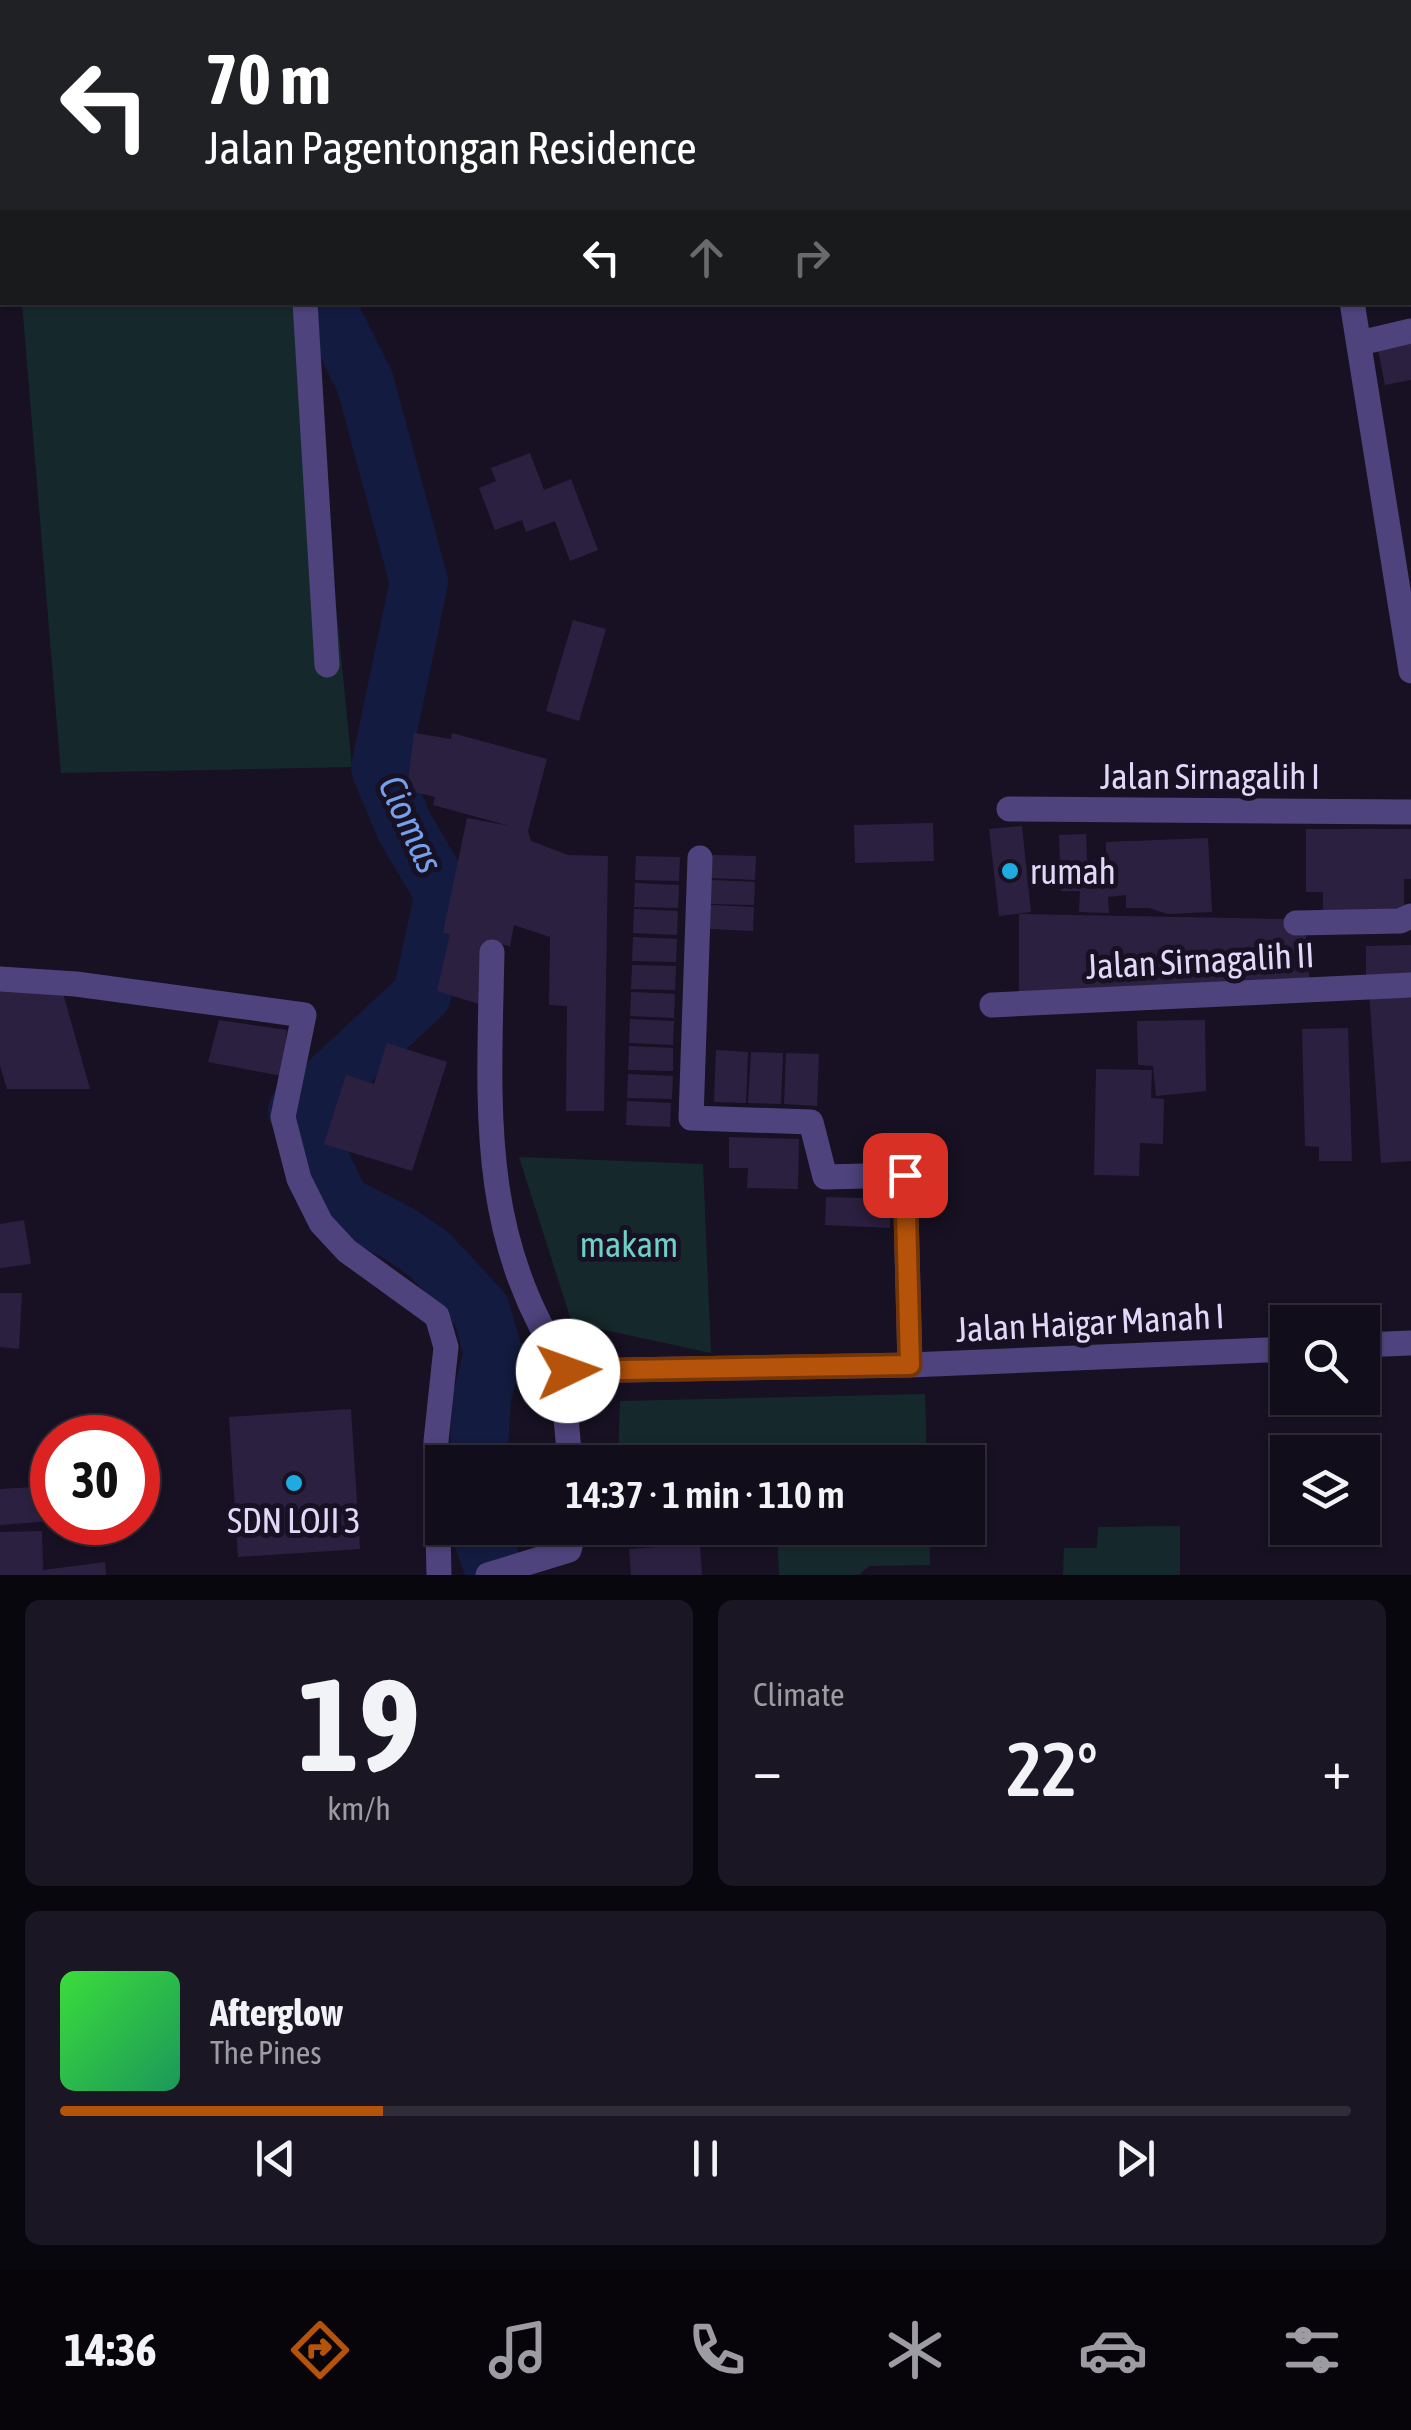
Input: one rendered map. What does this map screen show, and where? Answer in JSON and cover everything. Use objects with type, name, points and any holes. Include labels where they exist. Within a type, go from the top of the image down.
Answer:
[{"type":"street","points":[[305,305],[327,665]]},
{"type":"street","points":[[1353,305],[1402,570],[1411,672]]},
{"type":"street","points":[[1360,343],[1411,331]]},
{"type":"street","name":"Jalan Sirnagalih I","points":[[1008,809],[1411,812]]},
{"type":"street","points":[[700,858],[691,1118],[811,1122],[825,1177],[905,1175],[910,1365]]},
{"type":"street","points":[[1296,923],[1400,921],[1411,916]]},
{"type":"street","points":[[492,952],[488,1112],[496,1200],[520,1286],[542,1334],[568,1371],[563,1385],[568,1445]]},
{"type":"street","points":[[0,979],[76,984],[304,1015],[283,1118],[299,1179],[320,1224],[347,1252],[438,1316],[446,1348],[436,1441],[439,1575]]},
{"type":"street","name":"Jalan Sirnagalih II","points":[[992,1005],[1411,985]]},
{"type":"street","points":[[1380,1344],[1411,1343]]},
{"type":"street","name":"Jalan Haigar Manah I","points":[[568,1371],[910,1365],[1270,1349]]},
{"type":"street","points":[[488,1575],[545,1565],[569,1550],[570,1545]]},
{"type":"green space","points":[[22,305],[306,305],[352,767],[61,773]]},
{"type":"green space","name":"makam","points":[[519,1157],[703,1164],[711,1353],[572,1323]]},
{"type":"green space","points":[[925,1394],[926,1445],[619,1445],[620,1401]]},
{"type":"green space","points":[[1180,1526],[1180,1575],[1063,1575],[1064,1548],[1097,1548],[1098,1527]]},
{"type":"green space","points":[[778,1545],[929,1545],[930,1565],[869,1566],[859,1575],[779,1575]]},
{"type":"building","points":[[1411,339],[1411,380],[1385,385],[1377,345]]},
{"type":"building","points":[[530,453],[544,490],[571,479],[598,550],[570,561],[555,521],[526,532],[522,520],[495,530],[479,488],[496,481],[491,468]]},
{"type":"building","points":[[573,620],[606,629],[579,721],[546,711]]},
{"type":"building","points":[[414,733],[451,739],[452,733],[547,759],[528,831],[531,841],[568,855],[608,856],[604,1111],[566,1111],[567,1006],[549,1005],[550,937],[514,925],[510,946],[489,942],[482,1005],[437,991],[450,934],[443,933],[467,818],[510,826],[433,805],[435,797],[407,790]]},
{"type":"building","points":[[933,823],[934,861],[855,863],[854,825]]},
{"type":"building","name":"rumah","points":[[1022,826],[1031,912],[999,916],[989,829]]},
{"type":"building","points":[[1306,829],[1411,829],[1411,879],[1404,879],[1404,914],[1323,914],[1323,892],[1306,892]]},
{"type":"building","points":[[1086,834],[1087,860],[1106,861],[1106,842],[1208,838],[1212,912],[1168,914],[1149,908],[1126,908],[1126,895],[1108,897],[1109,913],[1079,912],[1080,891],[1061,891],[1059,835]]},
{"type":"building","points":[[712,855],[756,856],[755,880],[711,878]]},
{"type":"building","points":[[636,856],[680,857],[679,881],[635,880]]},
{"type":"building","points":[[711,880],[755,882],[754,905],[710,904]]},
{"type":"building","points":[[635,883],[679,885],[678,908],[634,907]]},
{"type":"building","points":[[710,905],[754,907],[753,931],[709,929]]},
{"type":"building","points":[[634,909],[678,911],[677,935],[633,933]]},
{"type":"building","points":[[1019,914],[1289,919],[1305,924],[1310,988],[1019,999]]},
{"type":"building","points":[[633,937],[677,939],[676,962],[632,961]]},
{"type":"building","points":[[1411,945],[1411,978],[1366,978],[1366,946]]},
{"type":"building","points":[[632,965],[676,966],[675,990],[631,989]]},
{"type":"building","points":[[61,986],[90,1089],[7,1089],[0,1066],[0,991]]},
{"type":"building","points":[[1411,989],[1411,1161],[1381,1163],[1369,991]]},
{"type":"building","points":[[631,992],[675,994],[674,1018],[630,1016]]},
{"type":"building","points":[[630,1019],[674,1021],[673,1045],[629,1043]]},
{"type":"building","points":[[219,1020],[287,1030],[282,1076],[208,1062]]},
{"type":"building","points":[[1205,1020],[1206,1091],[1156,1096],[1153,1066],[1138,1065],[1137,1021]]},
{"type":"building","points":[[1348,1028],[1352,1161],[1319,1161],[1319,1147],[1305,1146],[1302,1029]]},
{"type":"building","points":[[387,1043],[447,1062],[412,1171],[324,1144],[346,1075],[374,1084]]},
{"type":"building","points":[[629,1046],[673,1048],[673,1071],[628,1070]]},
{"type":"building","points":[[716,1050],[748,1052],[746,1103],[714,1102]]},
{"type":"building","points":[[751,1052],[783,1053],[781,1104],[748,1103]]},
{"type":"building","points":[[786,1053],[819,1054],[817,1106],[784,1104]]},
{"type":"building","points":[[1096,1069],[1152,1070],[1151,1098],[1164,1099],[1163,1144],[1140,1143],[1139,1176],[1094,1175]]},
{"type":"building","points":[[628,1074],[673,1076],[672,1099],[627,1098]]},
{"type":"building","points":[[627,1101],[671,1103],[670,1127],[626,1125]]},
{"type":"building","points":[[729,1137],[799,1139],[798,1189],[747,1188],[748,1168],[729,1168]]},
{"type":"building","points":[[826,1197],[891,1199],[890,1228],[825,1225]]},
{"type":"building","points":[[24,1220],[31,1264],[0,1268],[0,1224]]},
{"type":"building","points":[[0,1293],[22,1293],[19,1349],[0,1347]]},
{"type":"building","name":"SDN LOJI 3","points":[[351,1409],[360,1549],[238,1557],[229,1417]]},
{"type":"building","points":[[30,1487],[30,1523],[0,1525],[0,1489]]},
{"type":"building","points":[[30,1531],[30,1545],[42,1545],[43,1570],[105,1562],[106,1575],[0,1575],[0,1532]]},
{"type":"building","points":[[700,1545],[702,1575],[631,1575],[629,1549]]},
{"type":"waterway","name":"Ciomas","points":[[326,305],[365,382],[419,582],[380,768],[404,826],[444,894],[422,995],[297,1111],[341,1204],[400,1234],[430,1255],[481,1310],[493,1352],[482,1398],[479,1445]]},
{"type":"waterway","name":"Ciomas","points":[[485,1545],[496,1575]]},
{"type":"place","name":"rumah","points":[[1010,871]]},
{"type":"place","name":"SDN LOJI 3","points":[[294,1483]]},
{"type":"route","points":[[568,1371],[910,1365],[905,1175]]}]
